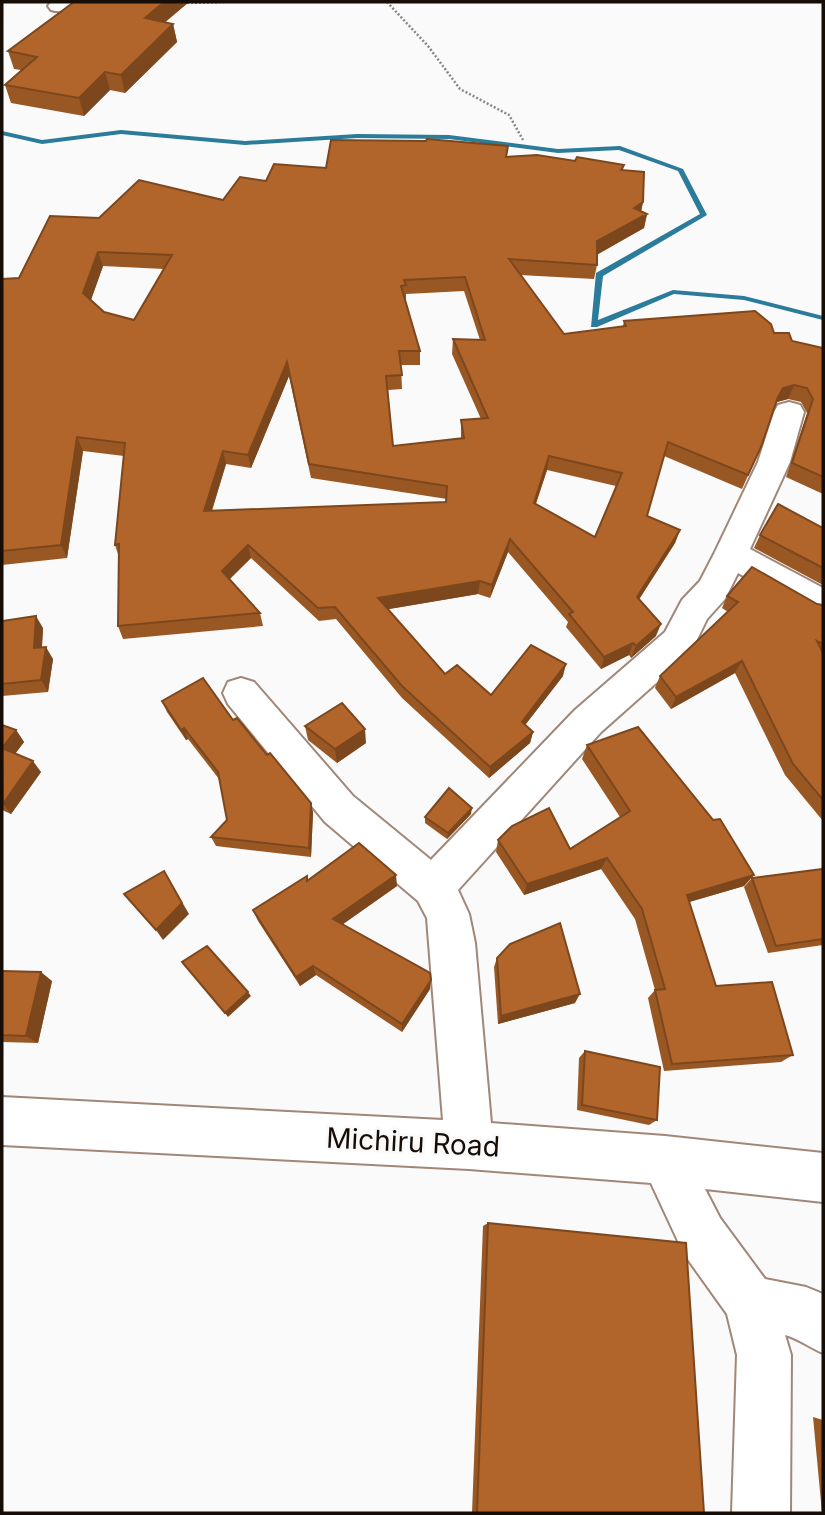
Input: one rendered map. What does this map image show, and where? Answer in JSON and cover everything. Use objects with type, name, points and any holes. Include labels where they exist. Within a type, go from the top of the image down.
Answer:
[{"type":"street","points":[[433,887],[588,721],[678,642],[694,610],[713,590],[732,554],[774,462],[789,412]]},
{"type":"street","points":[[732,554],[823,604]]},
{"type":"street","points":[[241,693],[339,809],[433,887],[448,914],[453,943],[469,1144]]},
{"type":"street","name":"Michiru Road","points":[[2,1121],[469,1144],[664,1160],[823,1177]]},
{"type":"street","points":[[664,1160],[702,1236],[750,1302],[764,1355],[761,1513]]},
{"type":"street","points":[[750,1302],[806,1313],[823,1327]]},
{"type":"path","points":[[181,3],[224,2]]},
{"type":"path","points":[[387,2],[428,46],[460,89],[509,116],[523,140]]},
{"type":"building","points":[[74,2],[164,2],[145,18],[173,24],[121,75],[105,72],[79,98],[5,85],[37,57],[8,51]]},
{"type":"building","points":[[331,140],[426,141],[508,146],[506,157],[537,155],[575,161],[577,157],[624,165],[621,170],[644,172],[643,202],[634,208],[647,214],[597,241],[597,265],[509,259],[564,334],[626,326],[624,321],[755,311],[771,324],[774,333],[789,333],[792,341],[823,348],[823,477],[792,463],[813,399],[807,388],[794,385],[783,388],[778,397],[748,475],[668,442],[647,516],[680,530],[637,597],[661,624],[636,646],[633,643],[604,657],[569,614],[573,612],[510,539],[492,585],[480,581],[378,598],[445,674],[457,665],[491,695],[531,645],[566,664],[522,722],[533,732],[490,767],[402,686],[335,607],[318,608],[248,545],[222,571],[260,613],[118,626],[119,544],[115,545],[125,443],[77,437],[61,545],[2,551],[2,279],[19,278],[50,216],[99,218],[139,180],[223,200],[240,177],[266,181],[274,164],[326,168]],"holes":[[[98,252],[172,255],[134,320],[104,312],[83,293]],[[465,277],[485,340],[453,339],[488,418],[461,420],[464,438],[393,446],[386,376],[402,375],[399,351],[420,351],[401,286],[406,285],[404,280]],[[287,362],[309,464],[447,486],[446,502],[204,511],[223,451],[248,455]],[[549,456],[622,473],[595,537],[534,503]]]},
{"type":"building","points":[[778,504],[823,528],[823,568],[760,535]]},
{"type":"building","points":[[752,567],[823,605],[823,644],[817,641],[823,653],[823,800],[793,764],[742,661],[676,697],[660,676],[738,602],[727,596]]},
{"type":"building","points":[[36,616],[34,648],[46,647],[41,680],[2,684],[2,621]]},
{"type":"building","points":[[203,678],[233,720],[237,718],[267,755],[270,753],[311,803],[309,848],[211,837],[227,820],[218,772],[184,728],[181,730],[162,701]]},
{"type":"building","points":[[342,703],[365,729],[335,749],[305,726]]},
{"type":"building","points":[[2,725],[16,730],[2,748]]},
{"type":"building","points":[[638,727],[713,820],[720,819],[754,875],[687,895],[716,986],[772,982],[793,1055],[672,1064],[655,990],[665,989],[642,909],[607,858],[527,884],[498,840],[512,826],[549,808],[570,849],[630,811],[587,745]]},
{"type":"building","points":[[2,748],[33,761],[3,804]]},
{"type":"building","points":[[449,788],[472,808],[448,833],[425,817]]},
{"type":"building","points":[[359,843],[396,875],[333,919],[430,973],[431,980],[402,1024],[313,966],[296,977],[253,910],[307,876],[307,881]]},
{"type":"building","points":[[823,869],[823,939],[776,946],[752,878]]},
{"type":"building","points":[[164,871],[182,903],[156,930],[124,894]]},
{"type":"building","points":[[560,923],[580,994],[501,1016],[497,958],[510,944]]},
{"type":"building","points":[[207,946],[248,992],[225,1013],[182,962]]},
{"type":"building","points":[[2,971],[41,972],[26,1036],[2,1035]]},
{"type":"building","points":[[585,1051],[660,1067],[657,1120],[582,1105]]},
{"type":"building","points":[[488,1223],[686,1243],[704,1513],[477,1513]]},
{"type":"waterway","points":[[2,133],[42,142],[121,132],[245,143],[357,136],[449,137],[558,151],[620,148],[681,170],[704,215],[599,275],[594,325],[673,292],[744,298],[823,318]]}]
